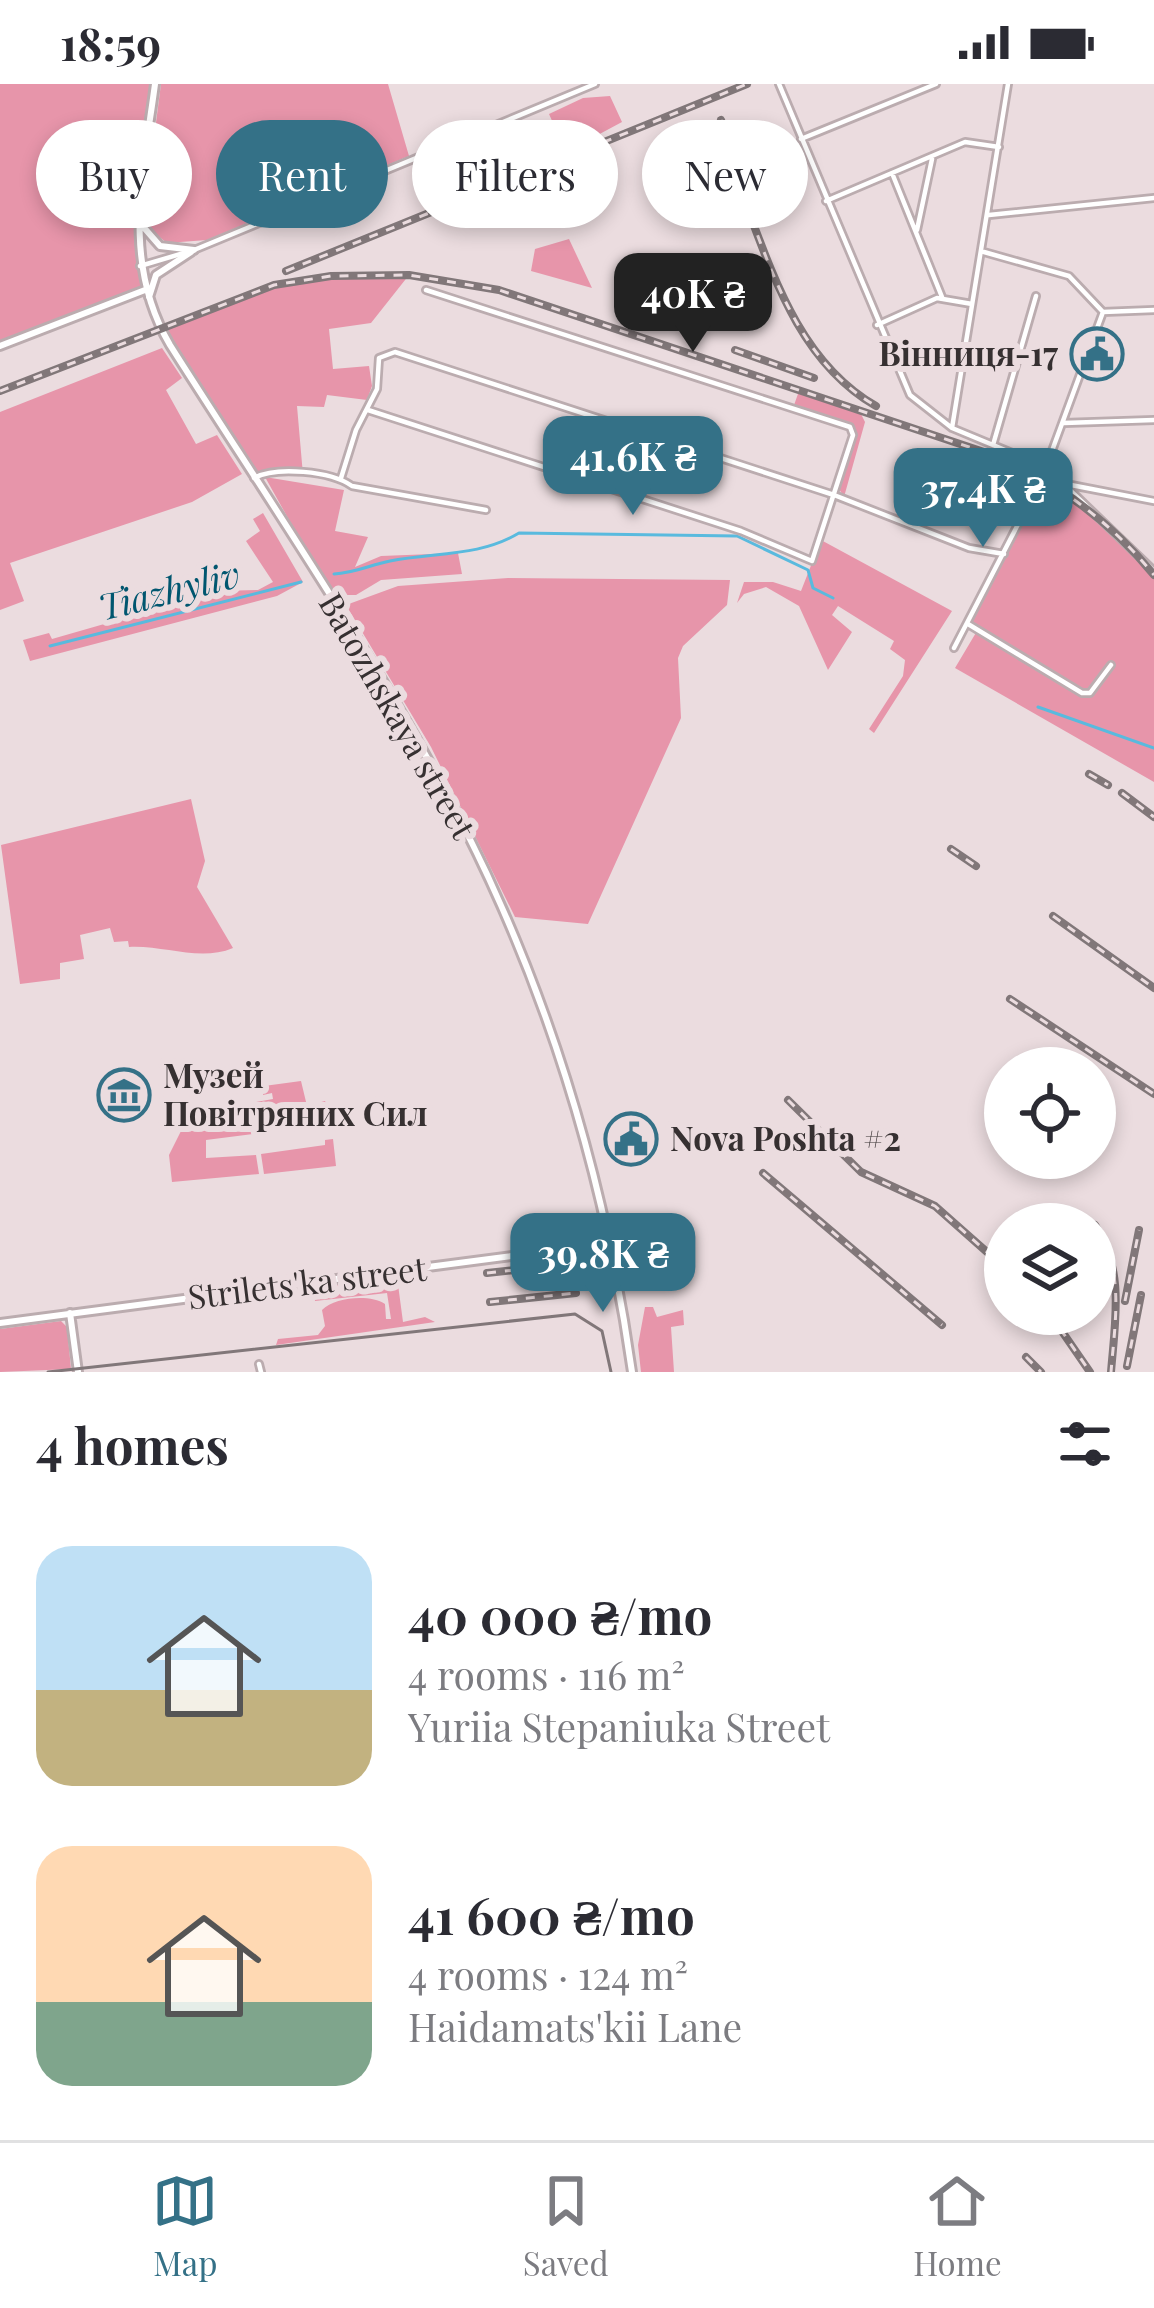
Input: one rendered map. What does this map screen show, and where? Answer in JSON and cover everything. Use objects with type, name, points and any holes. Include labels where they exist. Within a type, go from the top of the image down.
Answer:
[{"type":"street","name":"Batozhskaya street","points":[[150,120],[155,84]]},
{"type":"street","points":[[140,266],[194,250],[595,84]]},
{"type":"street","points":[[779,84],[793,120]]},
{"type":"street","points":[[808,137],[935,84]]},
{"type":"street","points":[[952,428],[1008,84]]},
{"type":"street","points":[[826,201],[965,142],[999,147]]},
{"type":"street","points":[[917,230],[932,156]]},
{"type":"street","points":[[808,157],[910,395],[952,428],[1046,467],[1070,485],[1154,571]]},
{"type":"street","points":[[892,173],[942,297]]},
{"type":"street","points":[[989,215],[1154,198]]},
{"type":"street","name":"Batozhskaya street","points":[[138,228],[140,266],[160,328],[465,829],[545,1014],[607,1219],[632,1372]]},
{"type":"street","points":[[145,228],[160,246],[194,250]]},
{"type":"street","points":[[0,346],[147,294],[160,271],[194,250]]},
{"type":"street","points":[[982,252],[1069,276],[1103,312],[1154,310]]},
{"type":"street","points":[[368,410],[741,531],[812,561],[854,436],[850,427],[426,290]]},
{"type":"street","points":[[993,445],[1036,296]]},
{"type":"street","points":[[877,325],[942,297],[972,304]]},
{"type":"street","points":[[953,648],[1046,467],[1103,312]]},
{"type":"street","points":[[341,478],[356,430],[368,410],[379,358],[401,353],[834,496],[969,548],[1004,554]]},
{"type":"street","points":[[1064,423],[1154,420]]},
{"type":"street","points":[[254,478],[268,471],[341,478],[352,486],[408,499],[486,510]]},
{"type":"street","points":[[1070,485],[1154,501]]},
{"type":"street","points":[[968,624],[1082,694],[1090,692],[1111,665]]},
{"type":"street","points":[[573,1248],[596,1238],[607,1219]]},
{"type":"street","name":"Strilets'ka street","points":[[0,1322],[573,1248],[614,1251]]},
{"type":"street","points":[[70,1313],[78,1372]]},
{"type":"shaded area","points":[[0,84],[155,84],[150,120],[36,120],[36,228],[138,228],[145,290],[0,346]]},
{"type":"shaded area","points":[[161,84],[388,84],[409,156],[388,165],[388,120],[216,120],[216,228],[236,228],[207,240],[167,243],[148,228],[192,228],[192,120],[156,120]]},
{"type":"shaded area","points":[[610,96],[622,122],[552,120],[549,114],[583,98]]},
{"type":"shaded area","points":[[569,239],[592,288],[531,271],[535,249]]},
{"type":"shaded area","points":[[409,275],[371,323],[329,329],[333,369],[369,366],[372,386],[367,400],[327,395],[324,407],[297,406],[303,475],[268,471],[254,478],[160,327],[284,282]]},
{"type":"shaded area","points":[[162,348],[182,378],[166,390],[196,444],[217,435],[242,474],[192,502],[10,563],[24,601],[0,610],[0,412]]},
{"type":"shaded area","points":[[799,391],[860,412],[865,422],[844,497],[839,489],[855,436],[851,427],[793,408]]},
{"type":"shaded area","points":[[1046,467],[1154,571],[1154,782],[955,668],[977,631],[971,619]]},
{"type":"shaded area","points":[[265,477],[344,490],[335,531],[368,537],[355,567],[381,556],[458,553],[462,574],[381,580],[356,595],[331,595]]},
{"type":"shaded area","points":[[263,513],[303,582],[277,596],[30,661],[23,640],[49,633],[52,639],[219,591],[258,590],[273,582],[246,541],[260,531],[253,519]]},
{"type":"shaded area","points":[[821,540],[952,611],[874,733],[869,729],[903,676],[905,660],[890,649],[894,641],[838,606],[832,615],[852,632],[828,670],[799,606],[766,587],[744,594],[737,603],[744,582],[773,582],[801,591]]},
{"type":"shaded area","points":[[508,578],[730,580],[727,605],[683,646],[678,658],[681,718],[588,924],[515,917],[431,747],[346,605],[398,586]]},
{"type":"shaded area","points":[[191,799],[205,861],[197,887],[233,948],[195,953],[129,947],[128,941],[114,942],[110,928],[80,935],[84,959],[60,963],[60,979],[20,984],[1,845]]},
{"type":"shaded area","points":[[301,1081],[307,1106],[325,1101],[329,1109],[256,1116],[256,1102],[273,1099],[272,1093],[263,1095],[264,1086]]},
{"type":"shaded area","points":[[251,1118],[253,1134],[206,1140],[206,1158],[256,1155],[259,1174],[172,1182],[169,1155],[184,1125]]},
{"type":"shaded area","points":[[333,1139],[336,1166],[264,1174],[261,1154],[325,1145],[325,1140]]},
{"type":"shaded area","points":[[397,1277],[403,1322],[425,1317],[435,1322],[276,1345],[278,1339],[318,1335],[325,1326],[322,1310],[344,1300],[379,1301],[385,1304],[386,1319],[391,1319],[387,1293],[315,1301],[313,1288]]},
{"type":"shaded area","points":[[645,1307],[653,1307],[657,1317],[683,1310],[684,1325],[671,1327],[674,1372],[641,1372],[638,1345]]},
{"type":"shaded area","points":[[61,1321],[67,1327],[71,1369],[0,1372],[0,1329]]},
{"type":"waterway","name":"Tiazhyliv","points":[[334,574],[472,550],[519,533],[737,536],[808,570],[813,588],[833,598]]},
{"type":"waterway","name":"Tiazhyliv","points":[[50,646],[301,582]]},
{"type":"waterway","name":"Tiazhyliv","points":[[1038,707],[1154,748]]},
{"type":"tram line","points":[[48,1372],[575,1314],[602,1331],[611,1372]]},
{"type":"railway","points":[[286,271],[747,84]]},
{"type":"railway","points":[[755,228],[802,332],[847,385],[876,406]]},
{"type":"railway","points":[[0,391],[274,285],[331,276],[409,275],[499,290],[993,455],[1081,505],[1154,575]]},
{"type":"railway","points":[[735,350],[814,378]]},
{"type":"railway","points":[[1089,774],[1108,785]]},
{"type":"railway","points":[[1122,793],[1154,817]]},
{"type":"railway","points":[[951,849],[976,866]]},
{"type":"railway","points":[[1053,916],[1154,988]]},
{"type":"railway","points":[[1010,999],[1154,1094]]},
{"type":"railway","points":[[788,1100],[861,1172],[935,1206],[984,1249]]},
{"type":"railway","points":[[763,1173],[942,1325]]},
{"type":"railway","points":[[1125,1301],[1139,1230]]},
{"type":"railway","points":[[487,1273],[572,1264]]},
{"type":"railway","points":[[490,1302],[576,1293]]},
{"type":"railway","points":[[1127,1366],[1141,1295]]},
{"type":"railway","points":[[1064,1335],[1090,1372]]},
{"type":"railway","points":[[1111,1372],[1114,1335]]},
{"type":"railway","points":[[1026,1357],[1041,1372]]},
{"type":"place","name":"Вінниця-17","points":[[1097,354]]},
{"type":"place","name":"Музей Повітряних Сил","points":[[124,1095]]},
{"type":"place","name":"Nova Poshta #2","points":[[631,1139]]}]
